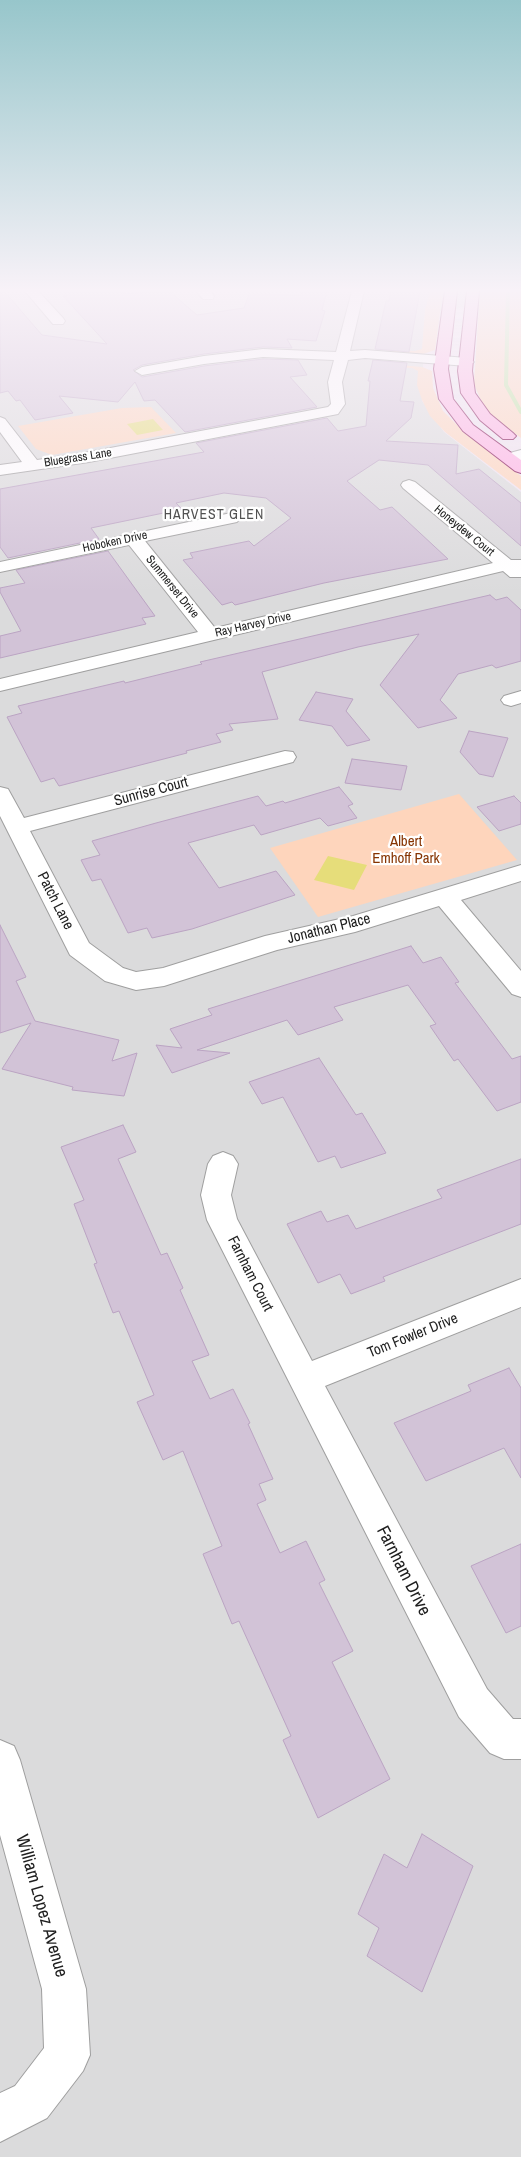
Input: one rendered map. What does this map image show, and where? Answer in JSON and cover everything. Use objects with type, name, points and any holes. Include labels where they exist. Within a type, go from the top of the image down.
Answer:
[{"type":"main road","points":[[443,392],[453,410],[468,428],[514,456],[521,468]]},
{"type":"main road","points":[[469,392],[473,404],[485,417],[521,446]]},
{"type":"street","name":"Bluegrass Lane","points":[[0,470],[309,417],[333,410],[338,404],[337,392]]},
{"type":"street","points":[[0,422],[33,465]]},
{"type":"street","name":"Honeydew Court","points":[[409,485],[517,566]]},
{"type":"street","name":"Hoboken Drive","points":[[0,566],[231,518]]},
{"type":"street","name":"Summerset Drive","points":[[133,538],[210,635]]},
{"type":"street","name":"Ray Harvey Drive","points":[[0,685],[210,635],[517,566]]},
{"type":"street","name":"Sunrise Court","points":[[17,827],[284,757]]},
{"type":"street","name":"Patch Lane","points":[[0,794],[79,949],[114,974],[136,981]]},
{"type":"street","name":"Jonathan Place","points":[[136,981],[164,977],[274,942],[355,924],[521,873]]},
{"type":"street","points":[[444,896],[521,988]]},
{"type":"street","name":"Farnham Court","points":[[223,1164],[216,1195],[222,1220],[304,1379]]},
{"type":"street","name":"Tom Fowler Drive","points":[[304,1379],[521,1294]]},
{"type":"street","name":"Farnham Drive","points":[[304,1379],[473,1703],[504,1739],[521,1739]]},
{"type":"street","name":"William Lopez Avenue","points":[[0,1760],[64,1989],[67,2055],[31,2102],[0,2119]]},
{"type":"shaded area","points":[[0,392],[422,392],[422,401],[444,432],[521,492],[521,2157],[0,2157]]},
{"type":"shaded area","points":[[153,419],[163,430],[137,435],[127,424]]},
{"type":"shaded area","points":[[328,856],[367,865],[354,890],[314,880]]},
{"type":"green space","points":[[419,392],[435,392],[443,411],[462,430],[521,476],[521,490],[445,432],[430,416]]},
{"type":"green space","points":[[477,392],[521,392],[521,438],[492,416],[483,405]]},
{"type":"green space","points":[[151,407],[176,433],[52,455],[36,449],[18,426],[122,408]]},
{"type":"green space","name":"Albert Emhoff Park","points":[[459,794],[517,860],[318,917],[270,848]]},
{"type":"building","points":[[9,392],[127,392],[118,402],[59,396],[73,413],[35,420],[20,400],[16,401]]},
{"type":"building","points":[[140,392],[303,392],[317,407],[185,432],[155,400],[144,401]]},
{"type":"building","points":[[369,392],[402,392],[400,401],[414,402],[411,418],[386,441],[458,445],[456,474],[479,469],[521,503],[521,546],[428,465],[379,460],[347,481],[380,510],[392,507],[448,559],[324,583],[235,605],[232,602],[222,605],[183,560],[193,558],[190,553],[249,541],[254,546],[291,518],[266,498],[224,493],[176,503],[182,509],[91,528],[99,539],[8,558],[0,547],[0,489],[204,452],[196,443],[327,418],[338,431],[366,426]]},
{"type":"building","points":[[108,551],[155,616],[142,618],[146,624],[0,658],[0,636],[21,631],[0,592],[0,588],[25,583],[16,570]]},
{"type":"building","points":[[490,595],[496,600],[507,597],[521,610],[521,661],[496,668],[492,665],[458,674],[440,700],[457,718],[418,728],[380,685],[419,634],[358,647],[262,672],[278,719],[229,724],[233,730],[216,734],[221,742],[186,751],[187,753],[59,786],[54,778],[41,782],[7,717],[22,713],[18,706],[124,681],[125,683],[202,664],[200,662]]},
{"type":"building","points":[[316,692],[353,699],[346,711],[370,740],[347,746],[332,726],[299,720]]},
{"type":"building","points":[[469,731],[508,738],[493,777],[479,774],[460,752]]},
{"type":"building","points":[[352,759],[407,766],[401,790],[345,783]]},
{"type":"building","points":[[339,787],[353,804],[348,806],[357,818],[328,826],[320,818],[261,835],[254,825],[188,843],[219,888],[276,871],[295,895],[192,929],[152,938],[147,928],[128,933],[101,879],[92,881],[81,860],[100,855],[92,841],[258,796],[266,806],[283,801],[285,803]]},
{"type":"building","points":[[514,796],[521,803],[521,824],[499,831],[477,807]]},
{"type":"building","points":[[0,925],[26,977],[16,981],[35,1021],[119,1040],[112,1061],[137,1053],[124,1096],[72,1090],[73,1087],[2,1069],[31,1023],[0,1033]]},
{"type":"building","points":[[411,946],[423,963],[441,957],[459,982],[455,983],[512,1059],[521,1056],[521,1102],[497,1111],[458,1059],[454,1061],[430,1026],[436,1024],[408,985],[334,1007],[343,1020],[298,1035],[287,1020],[197,1050],[230,1053],[172,1073],[156,1045],[182,1048],[170,1029],[212,1015],[208,1009]]},
{"type":"building","points":[[319,1058],[356,1115],[362,1113],[386,1153],[341,1168],[335,1156],[318,1162],[283,1097],[262,1104],[249,1082]]},
{"type":"building","points":[[123,1125],[136,1152],[118,1159],[161,1255],[167,1253],[183,1288],[180,1290],[209,1355],[192,1361],[210,1399],[233,1389],[250,1423],[248,1424],[273,1479],[259,1484],[266,1500],[257,1504],[280,1553],[306,1541],[325,1580],[319,1583],[353,1651],[332,1662],[390,1779],[318,1818],[283,1740],[291,1736],[239,1621],[232,1624],[203,1554],[222,1546],[183,1451],[163,1460],[137,1402],[154,1395],[119,1311],[113,1313],[94,1264],[97,1263],[74,1204],[84,1200],[61,1147]]},
{"type":"building","points":[[521,1159],[521,1224],[383,1277],[385,1281],[351,1294],[340,1274],[318,1283],[287,1224],[321,1211],[327,1222],[348,1215],[356,1229],[442,1198],[437,1190]]},
{"type":"building","points":[[509,1368],[521,1388],[521,1478],[504,1448],[426,1481],[394,1423],[471,1391],[468,1385]]},
{"type":"building","points":[[521,1544],[521,1626],[506,1633],[471,1566]]},
{"type":"building","points":[[422,1834],[473,1866],[422,1992],[367,1956],[379,1928],[358,1914],[384,1854],[407,1868]]},
{"type":"waterway","points":[[510,392],[521,412]]},
{"type":"district","name":"HARVEST GLEN","points":[[214,515]]}]
